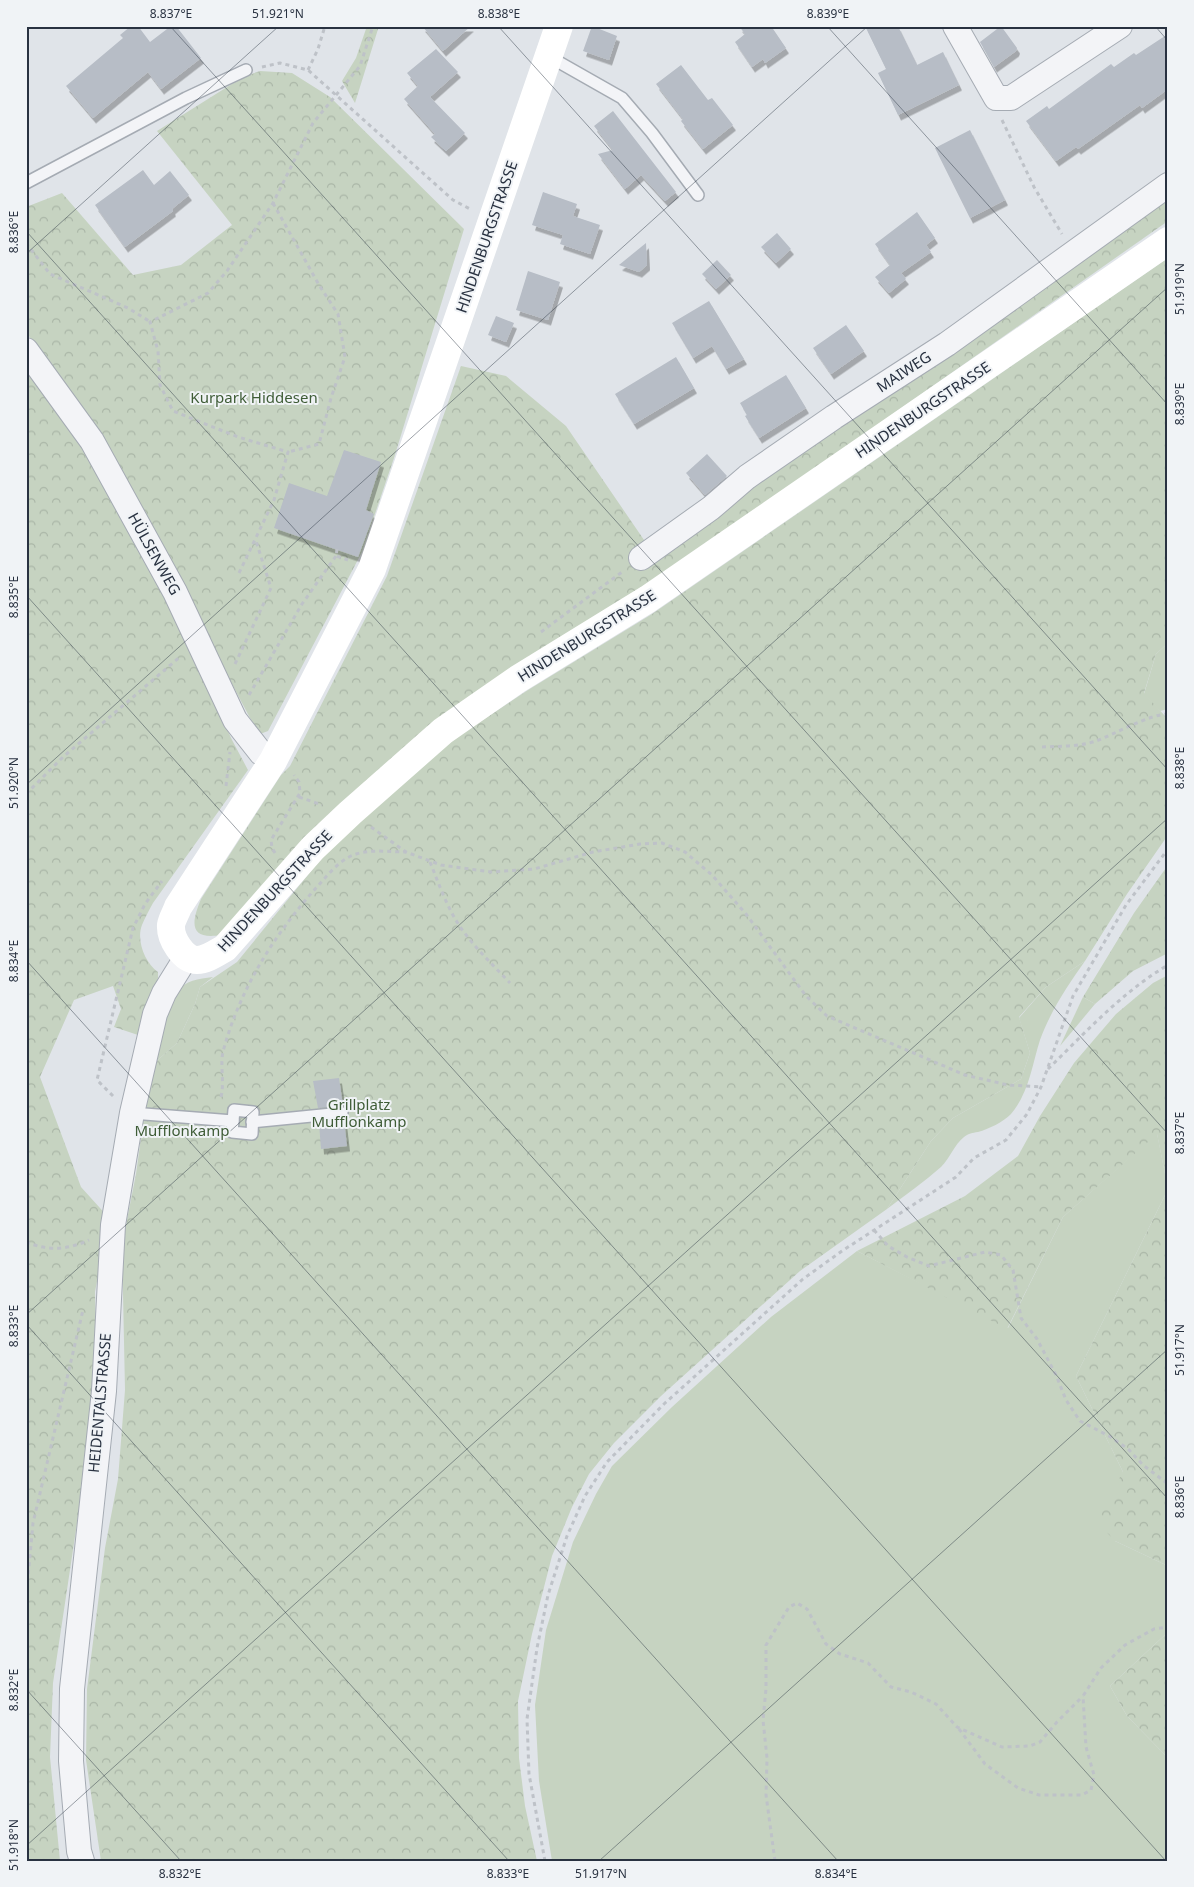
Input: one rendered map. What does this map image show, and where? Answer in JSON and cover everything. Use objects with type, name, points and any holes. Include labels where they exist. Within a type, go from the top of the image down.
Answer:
[{"type":"main road","name":"HINDENBURGSTRASSE","points":[[559,26],[372,570],[273,760],[178,907],[172,921],[171,932],[181,951],[195,960],[204,959],[225,948],[313,848],[442,731],[518,679],[648,599],[1168,241]]},
{"type":"street","points":[[954,26],[996,98],[1012,98],[1120,26]]},
{"type":"street","name":"MAIWEG","points":[[641,558],[711,508],[746,477],[948,344],[1168,185]]},
{"type":"street","name":"HÜLSENWEG","points":[[26,350],[92,441],[175,592],[235,720],[261,753],[273,760]]},
{"type":"street","name":"HEIDENTALSTRASSE","points":[[82,1861],[79,1851],[71,1761],[72,1689],[104,1391],[112,1225],[132,1113],[156,1014],[164,993],[187,956]]},
{"type":"lane","points":[[548,56],[622,98],[652,133],[698,195]]},
{"type":"lane","points":[[26,183],[186,98],[246,70]]},
{"type":"lane","points":[[132,1113],[233,1122],[234,1110],[253,1112],[252,1122],[342,1113]]},
{"type":"path","points":[[308,70],[318,49],[325,26]]},
{"type":"path","points":[[150,322],[208,293],[227,271],[273,203],[313,123],[360,66],[373,26]]},
{"type":"path","points":[[246,70],[280,63],[308,70],[336,93],[453,200],[474,211]]},
{"type":"path","points":[[996,98],[1000,117],[1034,186],[1074,254]]},
{"type":"path","points":[[26,244],[50,274],[128,308],[150,322],[158,351],[160,385],[173,411],[238,437],[288,452],[320,444],[331,398],[345,357],[338,314],[319,285],[273,203]]},
{"type":"path","points":[[239,572],[274,500],[288,452]]},
{"type":"path","points":[[222,692],[271,588],[256,540]]},
{"type":"path","points":[[235,720],[302,604],[336,556],[338,550]]},
{"type":"path","points":[[336,556],[353,562]]},
{"type":"path","points":[[26,794],[63,757],[199,641]]},
{"type":"path","points":[[1042,747],[1072,746],[1094,742],[1159,714],[1168,714]]},
{"type":"path","points":[[273,760],[295,775],[301,788],[299,797],[271,840],[274,853],[280,855]]},
{"type":"path","points":[[299,797],[323,805]]},
{"type":"path","points":[[350,813],[406,852],[441,865],[491,872],[534,869],[592,852],[640,844],[662,843],[685,852],[712,875],[746,914],[806,996],[827,1016],[965,1075],[1008,1085],[1041,1088]]},
{"type":"path","points":[[544,1861],[529,1774],[527,1718],[537,1648],[548,1596],[567,1536],[585,1496],[607,1462],[664,1404],[803,1279],[874,1230],[932,1194],[956,1177],[974,1158],[1006,1140],[1027,1114],[1041,1088],[1073,996],[1126,905],[1168,848]]},
{"type":"path","points":[[223,1088],[223,1050],[240,1004],[262,960],[292,914],[338,865],[351,856],[366,852],[406,852]]},
{"type":"path","points":[[430,861],[448,906],[461,927],[477,948],[510,983]]},
{"type":"path","points":[[1047,1070],[1101,1018],[1152,975],[1168,965]]},
{"type":"path","points":[[26,1242],[38,1247],[53,1249],[77,1246],[94,1238],[112,1225]]},
{"type":"path","points":[[874,1230],[888,1246],[907,1257],[929,1266],[985,1252],[1001,1255],[1012,1270],[1021,1318],[1037,1339],[1056,1375],[1066,1400],[1080,1421],[1109,1436],[1128,1449],[1143,1465],[1168,1484]]},
{"type":"path","points":[[26,1598],[33,1523],[83,1308]]},
{"type":"path","points":[[775,1861],[766,1795],[767,1758],[763,1720],[766,1689],[766,1646],[789,1607],[796,1604],[807,1609],[826,1644],[840,1654],[868,1663],[890,1687],[911,1692],[936,1704],[957,1727],[985,1764],[1018,1788],[1038,1795],[1082,1795],[1091,1790],[1094,1775],[1086,1747],[1083,1696]]},
{"type":"path","points":[[957,1727],[1002,1747],[1030,1746],[1040,1742],[1083,1696],[1101,1668],[1125,1644],[1154,1628],[1168,1627]]},
{"type":"green space","points":[[367,26],[379,26],[355,103],[342,81],[356,58]]},
{"type":"green space","name":"Kurpark Hiddesen","points":[[260,71],[292,73],[330,97],[464,229],[394,458],[362,552],[268,731],[260,734],[99,433],[26,332],[26,207],[62,193],[133,275],[181,265],[232,225],[157,131],[243,77]]},
{"type":"green space","points":[[1168,194],[1168,221],[642,590],[513,670],[221,935],[203,935],[198,932],[194,922],[201,899],[281,775],[290,766],[387,576],[461,366],[506,376],[566,426],[655,556]]},
{"type":"green space","points":[[1168,258],[1168,643],[1156,654],[1144,693],[1165,716],[1168,716],[1168,835],[1127,894],[1085,961],[1046,987],[1019,1017],[1030,1053],[1021,1079],[953,1118],[931,1141],[887,1209],[800,1271],[661,1396],[614,1443],[589,1474],[572,1507],[552,1556],[532,1634],[518,1701],[519,1758],[525,1806],[537,1861],[101,1861],[86,1760],[87,1689],[105,1548],[118,1479],[125,1390],[122,1245],[136,1174],[151,1066],[177,1043],[195,1004],[200,987],[237,962],[320,860],[347,832],[448,743],[528,690],[652,614]]},
{"type":"green space","points":[[26,364],[86,454],[166,597],[232,740],[248,770],[153,903],[142,925],[140,937],[143,951],[149,963],[158,972],[158,978],[138,1035],[114,1027],[121,1009],[113,986],[74,1000],[40,1077],[81,1187],[109,1218],[95,1292],[97,1390],[53,1683],[50,1757],[60,1861],[26,1861]]},
{"type":"green space","points":[[1168,643],[1168,709],[1160,711],[1144,694],[1156,654]]},
{"type":"green space","points":[[1168,865],[1168,953],[1133,971],[1095,1004],[1083,997],[1134,913]]},
{"type":"green space","points":[[1085,961],[1049,1019],[1040,1040],[1026,1088],[1011,1114],[991,1127],[964,1137],[941,1167],[887,1209],[931,1141],[953,1118],[1021,1079],[1030,1053],[1019,1018],[1046,987]]},
{"type":"green space","points":[[1168,975],[1168,1189],[1157,1134],[1063,1217],[1007,1329],[857,1251],[965,1196],[1018,1156],[1040,1116],[1074,1063],[1116,1014],[1153,983]]},
{"type":"green space","points":[[213,977],[200,987],[195,1004],[177,1043],[151,1066],[157,1043],[176,992],[197,979]]},
{"type":"green space","points":[[1083,997],[1095,1004],[1060,1046]]},
{"type":"green space","points":[[1157,1133],[1168,1189],[1076,1376],[1123,1472],[1115,1541],[1168,1566],[1168,1632],[1110,1686],[1127,1716],[1168,1758],[1168,1861],[552,1861],[539,1781],[535,1705],[546,1630],[573,1542],[612,1466],[672,1407],[771,1317],[857,1251],[1008,1328],[1063,1217]]},
{"type":"green space","points":[[1168,1189],[1168,1566],[1115,1541],[1095,1520],[1123,1472],[1076,1376]]},
{"type":"green space","points":[[1168,1632],[1168,1758],[1127,1716],[1110,1686]]},
{"type":"building","points":[[131,26],[138,26],[150,42],[171,26],[176,26],[201,58],[161,89],[148,72],[93,118],[66,86],[123,38],[120,35]]},
{"type":"building","points":[[422,26],[471,26],[443,51]]},
{"type":"building","points":[[592,26],[617,36],[609,60],[583,51]]},
{"type":"building","points":[[739,26],[771,26],[786,48],[765,63],[763,59],[752,67],[735,42],[745,34]]},
{"type":"building","points":[[865,26],[898,26],[917,65],[943,52],[959,85],[898,115],[878,73],[886,69]]},
{"type":"building","points":[[1001,26],[1017,48],[1016,51],[994,67],[980,42]]},
{"type":"building","points":[[1168,34],[1168,89],[1142,108],[1140,105],[1078,149],[1076,147],[1056,161],[1026,121],[1047,106],[1049,109],[1111,64],[1114,67],[1134,53],[1136,55]]},
{"type":"building","points":[[436,49],[458,72],[430,97],[465,133],[446,151],[431,137],[435,134],[404,99],[418,86],[407,73]]},
{"type":"building","points":[[681,65],[708,100],[712,98],[733,125],[703,149],[656,84]]},
{"type":"building","points":[[613,111],[676,192],[665,201],[641,175],[625,189],[598,154],[613,150],[594,126]]},
{"type":"building","points":[[970,130],[1005,200],[970,218],[935,148]]},
{"type":"building","points":[[143,170],[154,185],[170,171],[189,195],[172,209],[173,211],[125,247],[95,205]]},
{"type":"building","points":[[543,192],[577,204],[573,216],[600,225],[590,254],[560,244],[563,235],[532,225]]},
{"type":"building","points":[[917,212],[935,238],[926,245],[931,252],[901,273],[906,279],[889,293],[875,277],[890,265],[875,244]]},
{"type":"building","points":[[777,233],[791,249],[776,263],[761,247]]},
{"type":"building","points":[[646,243],[647,265],[639,272],[619,265]]},
{"type":"building","points":[[717,260],[731,275],[716,289],[702,274]]},
{"type":"building","points":[[528,271],[560,282],[548,320],[516,310]]},
{"type":"building","points":[[709,301],[744,359],[726,369],[712,346],[693,358],[672,323]]},
{"type":"building","points":[[496,316],[514,323],[506,342],[488,335]]},
{"type":"building","points":[[846,325],[864,351],[831,374],[813,348]]},
{"type":"building","points":[[676,357],[694,388],[634,424],[615,394]]},
{"type":"building","points":[[786,375],[806,408],[759,438],[745,416],[747,415],[740,403]]},
{"type":"building","points":[[344,450],[381,462],[366,510],[374,514],[358,557],[274,528],[289,483],[327,496]]},
{"type":"building","points":[[707,454],[727,476],[705,495],[686,473]]},
{"type":"building","points":[[339,1078],[343,1106],[318,1108],[313,1081]]},
{"type":"building","points":[[344,1120],[347,1146],[321,1149],[319,1123]]},
{"type":"park label","name":"Grillplatz Mufflonkamp","points":[[359,1114]]},
{"type":"park label","name":"Mufflonkamp","points":[[182,1131]]}]
